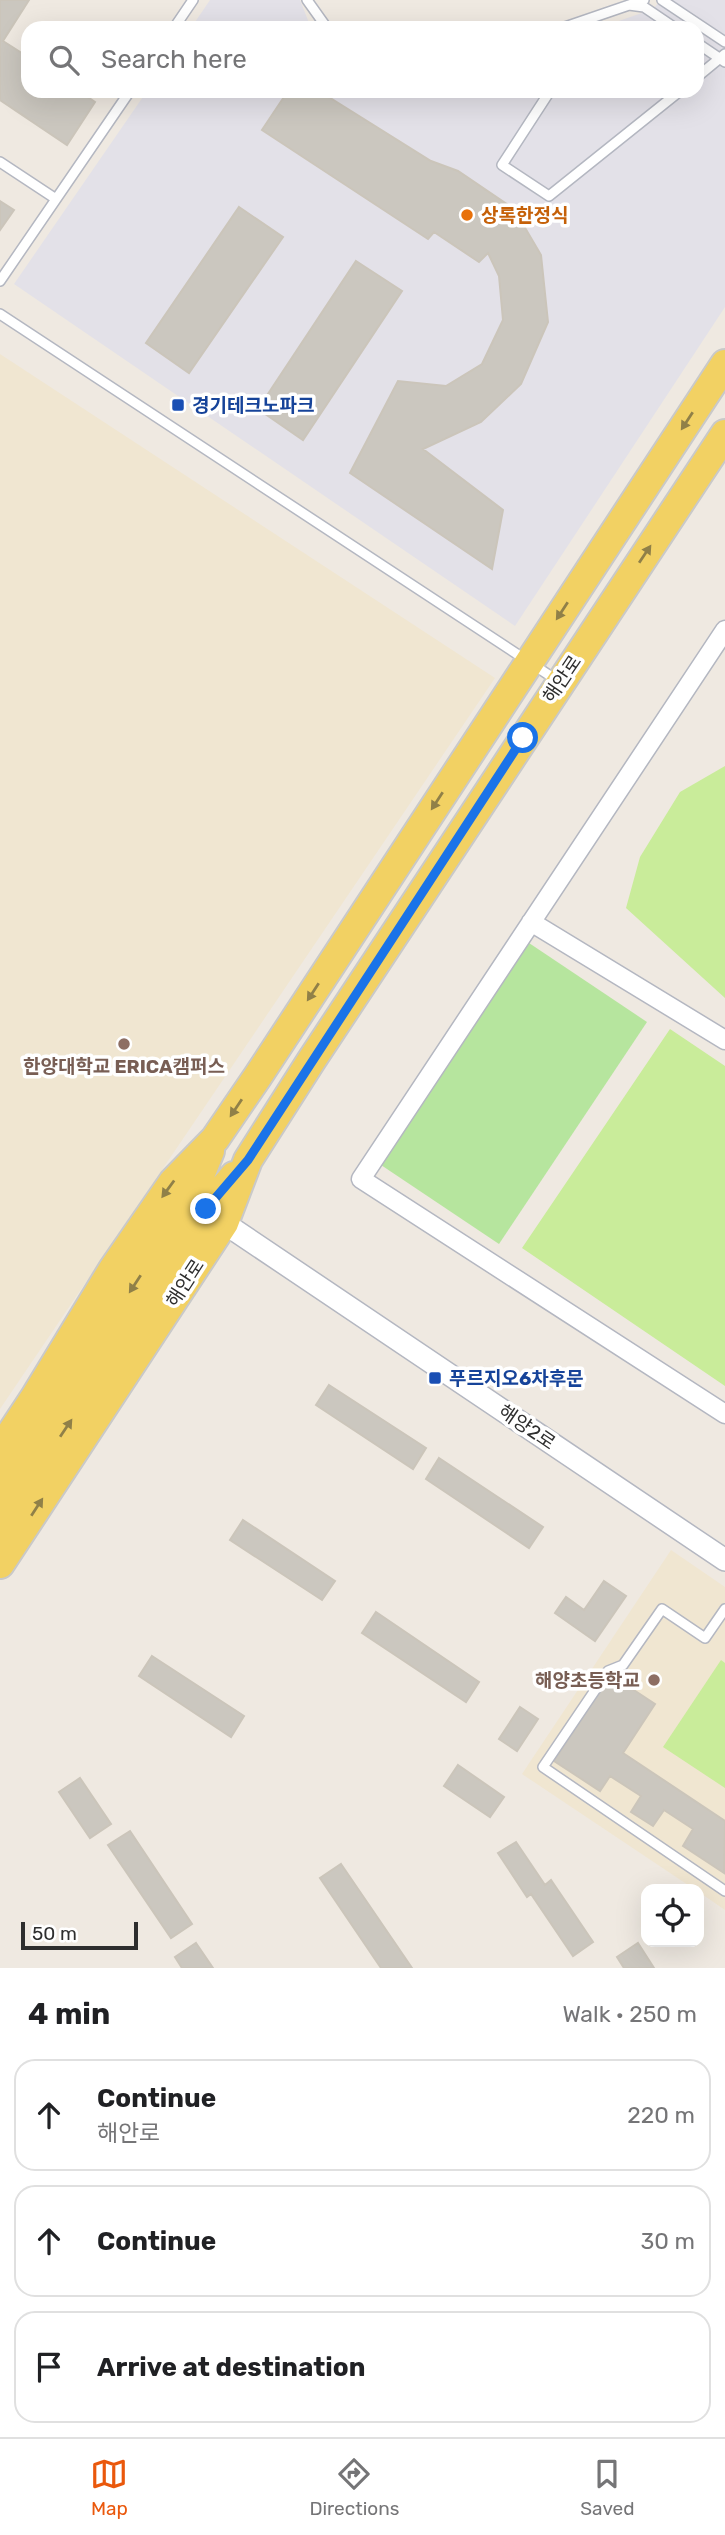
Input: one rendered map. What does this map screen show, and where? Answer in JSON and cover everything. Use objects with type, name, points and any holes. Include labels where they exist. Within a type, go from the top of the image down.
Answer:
[{"type":"main road","name":"해안로","points":[[0,1450],[146,1220],[173,1182],[215,1139],[725,364]]},
{"type":"main road","name":"해안로","points":[[0,1564],[224,1223],[248,1160],[725,434]]},
{"type":"main road","points":[[0,1488],[193,1193],[215,1139]]},
{"type":"main road","points":[[0,1525],[206,1209],[248,1160]]},
{"type":"street","points":[[724,633],[361,1179],[725,1414]]},
{"type":"street","points":[[531,922],[725,1040]]},
{"type":"street","name":"해양2로","points":[[224,1223],[725,1560]]},
{"type":"lane","points":[[178,21],[192,0]]},
{"type":"lane","points":[[307,0],[322,21]]},
{"type":"lane","points":[[583,21],[644,0]]},
{"type":"lane","points":[[662,0],[694,21]]},
{"type":"lane","points":[[629,5],[644,7],[665,21]]},
{"type":"lane","points":[[704,28],[725,42]]},
{"type":"lane","points":[[704,47],[723,58],[704,72]]},
{"type":"lane","points":[[0,281],[125,98]]},
{"type":"lane","points":[[545,98],[502,165],[549,196],[671,98]]},
{"type":"lane","points":[[0,162],[56,199]]},
{"type":"lane","points":[[0,314],[560,682]]},
{"type":"lane","points":[[725,1609],[705,1638],[662,1609],[623,1665],[608,1671],[543,1767],[725,1891]]},
{"type":"shaded area","points":[[210,0],[300,0],[308,21],[196,21]]},
{"type":"shaded area","name":"경기테크노파크","points":[[661,0],[725,0],[725,307],[515,626],[14,284],[142,98],[704,98],[704,21],[619,21],[653,9]]},
{"type":"shaded area","name":"한양대학교 ERICA캠퍼스","points":[[0,354],[495,678],[0,1409]]},
{"type":"shaded area","name":"해양초등학교","points":[[671,1550],[725,1587],[725,1910],[704,1895],[704,1884],[687,1884],[522,1774]]},
{"type":"green space","points":[[725,766],[725,998],[626,908],[640,857],[680,792]]},
{"type":"green space","points":[[529,943],[647,1022],[499,1244],[381,1165]]},
{"type":"green space","points":[[670,1029],[725,1066],[725,1386],[522,1248]]},
{"type":"green space","points":[[721,1660],[725,1663],[725,1788],[663,1747]]},
{"type":"building","points":[[0,0],[29,0],[3,41],[21,53],[21,98],[89,98],[95,102],[67,145],[0,100]]},
{"type":"building","points":[[283,98],[330,98],[431,161],[458,171],[514,209],[541,255],[548,322],[521,384],[481,422],[423,449],[503,510],[492,569],[350,473],[398,381],[446,386],[482,364],[503,320],[499,276],[488,253],[479,262],[434,232],[428,239],[262,130]]},
{"type":"building","points":[[0,201],[14,210],[0,230]]},
{"type":"building","points":[[239,207],[283,237],[189,373],[146,343]]},
{"type":"building","points":[[356,261],[402,291],[303,440],[258,409]]},
{"type":"building","points":[[329,1385],[426,1448],[413,1469],[316,1405]]},
{"type":"building","points":[[439,1458],[543,1527],[529,1548],[426,1479]]},
{"type":"building","points":[[243,1520],[335,1581],[322,1600],[230,1540]]},
{"type":"building","points":[[604,1581],[626,1596],[595,1641],[555,1613],[566,1597],[584,1610]]},
{"type":"building","points":[[376,1612],[479,1682],[466,1702],[362,1633]]},
{"type":"building","points":[[152,1656],[244,1716],[231,1737],[139,1676]]},
{"type":"building","name":"해양초등학교","points":[[611,1675],[655,1704],[623,1753],[725,1821],[724,1873],[683,1846],[693,1829],[664,1810],[653,1826],[631,1812],[641,1796],[610,1776],[600,1791],[554,1761]]},
{"type":"building","points":[[520,1707],[538,1719],[517,1751],[499,1739]]},
{"type":"building","points":[[458,1765],[504,1797],[490,1817],[444,1786]]},
{"type":"building","points":[[80,1778],[111,1824],[90,1838],[59,1792]]},
{"type":"building","points":[[130,1831],[192,1924],[171,1938],[108,1845]]},
{"type":"building","points":[[516,1842],[545,1885],[551,1880],[593,1942],[573,1956],[531,1894],[527,1897],[498,1853]]},
{"type":"building","points":[[341,1864],[412,1968],[381,1968],[320,1878]]},
{"type":"building","points":[[196,1943],[213,1968],[182,1968],[175,1957]]},
{"type":"building","points":[[638,1943],[654,1968],[624,1968],[617,1957]]},
{"type":"place","name":"상록한정식","points":[[467,215]]},
{"type":"place","name":"경기테크노파크","points":[[178,405]]},
{"type":"place","name":"한양대학교 ERICA캠퍼스","points":[[124,1044]]},
{"type":"place","name":"푸르지오6차후문","points":[[435,1378]]},
{"type":"place","name":"해양초등학교","points":[[654,1680]]},
{"type":"route","points":[[206,1209],[248,1160],[523,738]]}]
